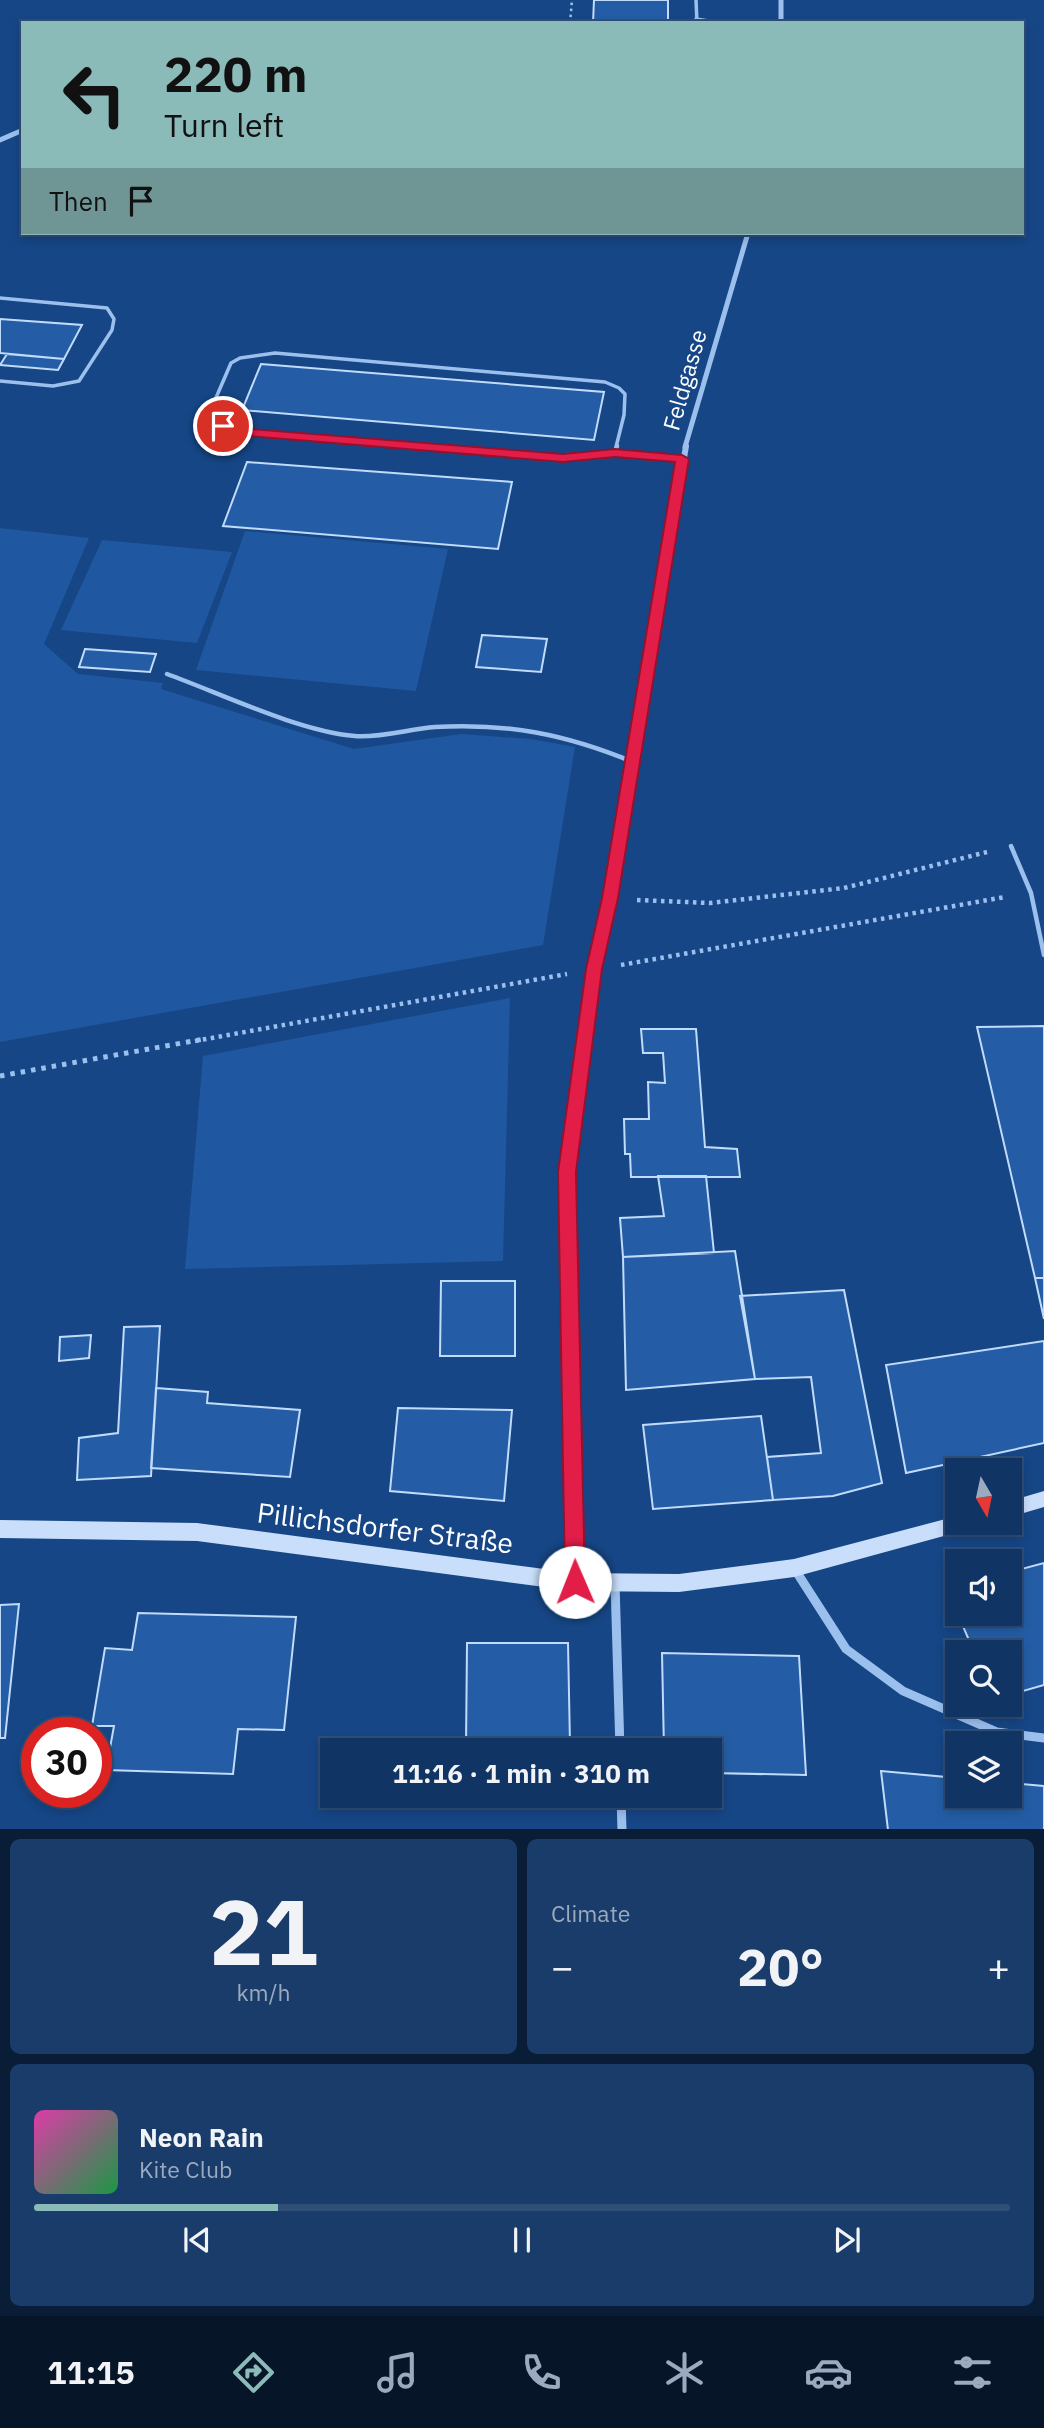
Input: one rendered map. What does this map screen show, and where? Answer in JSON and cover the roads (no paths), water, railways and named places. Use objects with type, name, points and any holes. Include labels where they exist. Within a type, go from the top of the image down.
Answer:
[{"type":"main road","points":[[1022,1505],[1044,1499]]},
{"type":"main road","name":"Pillichsdorfer Straße","points":[[0,1529],[197,1532],[575,1582],[679,1583],[794,1568],[945,1528]]},
{"type":"street","points":[[781,0],[781,21]]},
{"type":"street","points":[[0,140],[21,131]]},
{"type":"street","name":"Feldgasse","points":[[575,1582],[567,1172],[594,969],[610,898],[682,459],[747,235]]},
{"type":"street","points":[[794,1568],[846,1649],[902,1691],[997,1732],[1044,1738]]},
{"type":"street","points":[[615,1582],[620,1738]]},
{"type":"street","points":[[621,1808],[622,1829]]},
{"type":"lane","points":[[696,0],[696,21]]},
{"type":"lane","points":[[0,298],[107,308],[114,318],[112,330],[79,381],[52,386],[0,381]]},
{"type":"lane","points":[[615,453],[625,408],[625,394],[618,387],[605,382],[275,353],[255,354],[231,363],[212,407],[214,419],[236,432],[563,458],[615,453],[682,459]]},
{"type":"lane","points":[[167,674],[321,731],[339,735],[358,736],[470,724],[531,729],[563,735],[633,762]]},
{"type":"lane","points":[[1011,846],[1031,893],[1044,955]]}]
